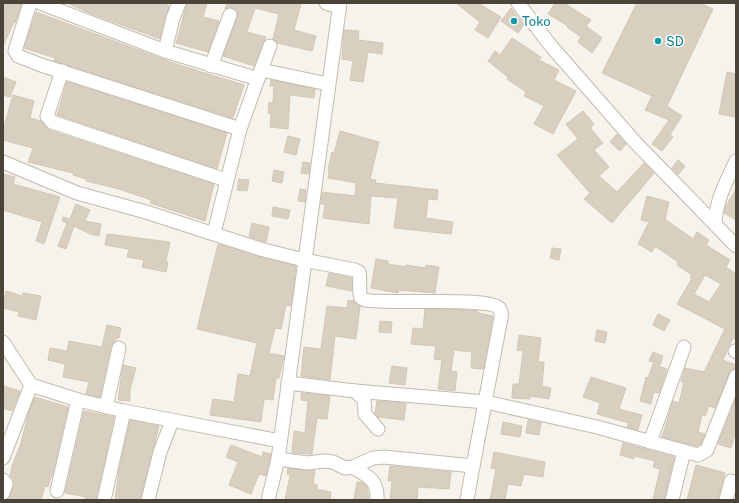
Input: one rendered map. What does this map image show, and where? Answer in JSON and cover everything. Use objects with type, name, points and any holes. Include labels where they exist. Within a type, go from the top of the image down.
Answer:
[{"type":"street","points":[[30,3],[14,51],[18,56],[26,60],[240,129]]},
{"type":"street","points":[[40,3],[165,51],[211,66],[259,74],[279,75],[328,84]]},
{"type":"street","points":[[165,51],[173,18],[179,3]]},
{"type":"street","points":[[268,500],[278,459],[299,312],[304,260],[339,5],[326,3]]},
{"type":"street","points":[[518,3],[551,46],[634,141],[736,246]]},
{"type":"street","points":[[211,66],[230,15]]},
{"type":"street","points":[[214,233],[226,180],[240,129],[270,46]]},
{"type":"street","points":[[62,71],[47,116],[52,122],[226,180]]},
{"type":"street","points":[[716,224],[716,211],[720,193],[736,161]]},
{"type":"street","points":[[3,162],[77,193],[214,233],[260,249],[359,272],[360,295],[361,298],[365,300],[380,302],[452,302],[490,304],[499,308],[502,313],[467,500]]},
{"type":"street","points":[[3,342],[32,385],[78,400],[106,407],[280,441]]},
{"type":"street","points":[[650,442],[684,347]]},
{"type":"street","points":[[106,407],[119,348]]},
{"type":"street","points":[[288,383],[355,391],[486,402],[596,427],[698,455],[708,450],[736,376]]},
{"type":"street","points":[[3,458],[32,385]]},
{"type":"street","points":[[355,391],[362,397],[365,414],[378,429]]},
{"type":"street","points":[[57,491],[78,400]]},
{"type":"street","points":[[104,500],[124,411]]},
{"type":"street","points":[[148,500],[160,452],[172,421]]},
{"type":"street","points":[[672,500],[684,451]]},
{"type":"street","points":[[278,459],[307,462],[333,462],[345,468],[353,467],[373,458],[384,456],[473,466]]},
{"type":"street","points":[[353,467],[372,479],[377,486],[377,500]]},
{"type":"street","points":[[3,480],[6,484],[3,494]]},
{"type":"street","points":[[726,500],[731,481]]},
{"type":"building","points":[[3,3],[22,3],[15,23],[14,22],[3,46]]},
{"type":"building","points":[[67,3],[162,3],[169,6],[160,39],[92,14]]},
{"type":"building","points":[[187,3],[207,3],[203,17],[219,21],[208,52],[176,43]]},
{"type":"building","points":[[227,3],[301,4],[294,30],[316,36],[312,51],[277,43],[273,39],[279,14],[255,8],[247,32],[266,37],[254,66],[223,56],[238,14],[233,8],[225,9]]},
{"type":"building","points":[[456,3],[478,3],[501,17],[488,38],[475,30],[480,22]]},
{"type":"building","points":[[555,3],[564,3],[591,20],[586,26],[602,38],[592,53],[578,42],[581,37],[567,27],[568,26],[548,14]]},
{"type":"building","name":"SD","points":[[637,3],[700,3],[713,9],[667,106],[682,116],[670,135],[673,137],[662,151],[652,144],[669,120],[645,110],[652,96],[602,73]]},
{"type":"building","name":"Toko","points":[[511,8],[524,25],[518,33],[501,21]]},
{"type":"building","points":[[36,12],[176,64],[244,85],[233,118],[54,61],[55,58],[24,48]]},
{"type":"building","points":[[344,30],[359,31],[358,40],[383,43],[382,54],[368,52],[363,82],[350,80],[353,61],[342,59]]},
{"type":"building","points":[[512,38],[541,57],[539,60],[559,70],[554,80],[576,91],[553,134],[534,124],[544,106],[524,96],[526,92],[507,79],[508,77],[488,61],[495,51],[500,55]]},
{"type":"building","points":[[727,72],[736,74],[736,117],[719,114]]},
{"type":"building","points":[[3,77],[16,82],[10,97],[3,95]]},
{"type":"building","points":[[271,80],[315,89],[314,98],[290,95],[288,129],[270,127],[271,114],[268,113],[269,102],[273,103],[274,86],[270,86]]},
{"type":"building","points":[[67,82],[227,133],[217,169],[57,115]]},
{"type":"building","points":[[13,95],[34,101],[30,118],[41,121],[49,130],[214,184],[205,221],[150,203],[151,200],[119,189],[86,181],[86,179],[73,175],[73,173],[28,162],[33,148],[3,140],[3,130]]},
{"type":"building","points":[[583,111],[594,124],[590,128],[603,143],[594,150],[609,167],[599,176],[617,192],[644,163],[654,173],[612,223],[584,199],[590,193],[557,155],[578,139],[566,124]]},
{"type":"building","points":[[340,131],[379,142],[370,179],[376,180],[375,183],[438,190],[437,200],[428,199],[426,218],[453,222],[451,234],[394,228],[398,198],[371,196],[369,224],[323,218],[325,204],[321,204],[322,192],[355,196],[356,183],[328,178],[328,169],[332,152],[334,153]]},
{"type":"building","points":[[617,134],[626,144],[620,151],[610,142]]},
{"type":"building","points":[[288,136],[300,139],[296,155],[284,152]]},
{"type":"building","points":[[678,160],[685,166],[678,175],[672,168]]},
{"type":"building","points":[[303,162],[310,163],[309,174],[301,173]]},
{"type":"building","points":[[274,170],[284,172],[282,183],[272,181]]},
{"type":"building","points":[[3,174],[15,177],[13,184],[60,197],[44,244],[36,241],[42,222],[3,210]]},
{"type":"building","points":[[239,179],[249,180],[247,191],[237,190]]},
{"type":"building","points":[[300,189],[306,190],[305,202],[298,201]]},
{"type":"building","points":[[736,189],[736,220],[724,213],[726,206]]},
{"type":"building","points":[[647,196],[669,202],[665,219],[693,239],[697,232],[709,240],[706,245],[730,260],[726,267],[736,274],[736,340],[733,338],[723,360],[736,365],[736,367],[729,373],[715,408],[709,406],[705,416],[702,415],[698,432],[705,434],[701,444],[697,446],[662,437],[673,401],[679,403],[684,382],[681,382],[685,368],[704,372],[725,329],[677,304],[692,278],[690,277],[692,275],[677,265],[678,262],[655,246],[652,252],[638,244],[649,222],[641,220]],"holes":[[[705,275],[721,284],[709,302],[694,294]]]},
{"type":"building","points":[[76,204],[90,210],[85,221],[101,224],[99,236],[90,234],[74,226],[66,249],[58,246],[67,223],[62,221],[63,217],[70,219]]},
{"type":"building","points":[[273,207],[290,210],[288,219],[272,216]]},
{"type":"building","points":[[252,223],[269,227],[266,242],[249,237]]},
{"type":"building","points":[[107,234],[170,242],[166,261],[168,262],[166,272],[142,267],[144,260],[127,257],[129,249],[105,245]]},
{"type":"building","points":[[218,244],[296,266],[291,306],[286,305],[281,329],[275,328],[269,353],[284,356],[279,378],[276,378],[273,400],[264,399],[261,422],[210,415],[213,399],[234,402],[238,374],[250,376],[257,343],[197,329]]},
{"type":"building","points":[[552,248],[561,249],[559,260],[550,258]]},
{"type":"building","points":[[376,259],[388,261],[388,264],[406,267],[406,265],[425,268],[426,265],[439,267],[435,293],[399,290],[398,293],[371,288]]},
{"type":"building","points":[[329,273],[352,278],[352,291],[326,286]]},
{"type":"building","points":[[6,291],[22,296],[23,293],[41,296],[36,320],[18,316],[19,312],[3,308]]},
{"type":"building","points":[[348,300],[354,301],[360,306],[356,339],[335,336],[330,380],[301,376],[304,347],[321,349],[327,306],[347,308]]},
{"type":"building","points":[[425,309],[476,310],[478,313],[493,316],[483,369],[471,368],[472,352],[454,350],[451,371],[457,372],[455,391],[438,389],[442,360],[434,359],[436,346],[411,344],[413,328],[423,329]]},
{"type":"building","points":[[658,314],[670,320],[664,331],[653,325]]},
{"type":"building","points":[[380,321],[392,322],[391,333],[379,332]]},
{"type":"building","points":[[107,325],[121,328],[119,338],[117,338],[111,346],[100,397],[86,394],[89,382],[63,377],[65,364],[48,360],[50,348],[67,351],[69,341],[102,347]]},
{"type":"building","points":[[597,330],[607,332],[605,343],[595,341]]},
{"type":"building","points":[[519,335],[541,338],[538,362],[544,362],[542,386],[551,388],[549,399],[530,396],[530,399],[512,398],[513,384],[519,384],[523,351],[517,350]]},
{"type":"building","points":[[653,352],[663,356],[660,365],[649,361]]},
{"type":"building","points":[[653,364],[667,369],[659,393],[654,392],[651,404],[640,401],[646,377],[648,378]]},
{"type":"building","points":[[123,365],[136,368],[130,390],[130,401],[118,400]]},
{"type":"building","points":[[392,366],[407,368],[405,385],[389,383]]},
{"type":"building","points":[[591,377],[626,388],[619,409],[642,415],[638,430],[627,427],[629,423],[597,414],[600,403],[583,397]]},
{"type":"building","points":[[3,386],[20,391],[12,411],[3,408]]},
{"type":"building","points":[[301,393],[330,396],[327,419],[317,418],[312,454],[292,453],[294,431],[305,433],[308,401],[301,400]]},
{"type":"building","points":[[35,397],[68,407],[52,476],[48,487],[45,486],[41,500],[8,500],[14,486],[14,480],[10,476],[12,466],[21,443],[28,415]]},
{"type":"building","points":[[736,398],[736,431],[731,448],[718,444]]},
{"type":"building","points":[[377,401],[406,403],[404,420],[378,417],[375,414]]},
{"type":"building","points":[[84,411],[114,417],[96,500],[85,500],[86,497],[65,493]]},
{"type":"building","points":[[130,420],[159,426],[140,500],[115,500],[119,471]]},
{"type":"building","points":[[528,420],[541,423],[539,435],[526,433]]},
{"type":"building","points":[[503,422],[522,426],[520,437],[501,434]]},
{"type":"building","points":[[623,443],[674,457],[664,500],[653,500],[660,469],[653,467],[655,461],[635,456],[634,459],[620,455]]},
{"type":"building","points":[[231,445],[262,457],[263,452],[271,454],[266,476],[259,474],[251,494],[229,485],[238,462],[226,457]]},
{"type":"building","points":[[494,452],[545,462],[543,477],[524,474],[521,486],[508,484],[505,500],[490,500],[496,469],[491,468]]},
{"type":"building","points":[[696,465],[725,473],[718,500],[687,500]]},
{"type":"building","points":[[390,466],[451,472],[449,489],[418,487],[417,500],[390,500],[392,481],[388,481]]},
{"type":"building","points":[[288,468],[315,470],[313,484],[317,485],[317,489],[331,492],[330,500],[285,500],[290,475],[287,474]]},
{"type":"building","points":[[357,482],[363,483],[367,487],[369,500],[354,500]]},
{"type":"place","name":"Toko","points":[[514,21]]},
{"type":"place","name":"SD","points":[[658,41]]}]
